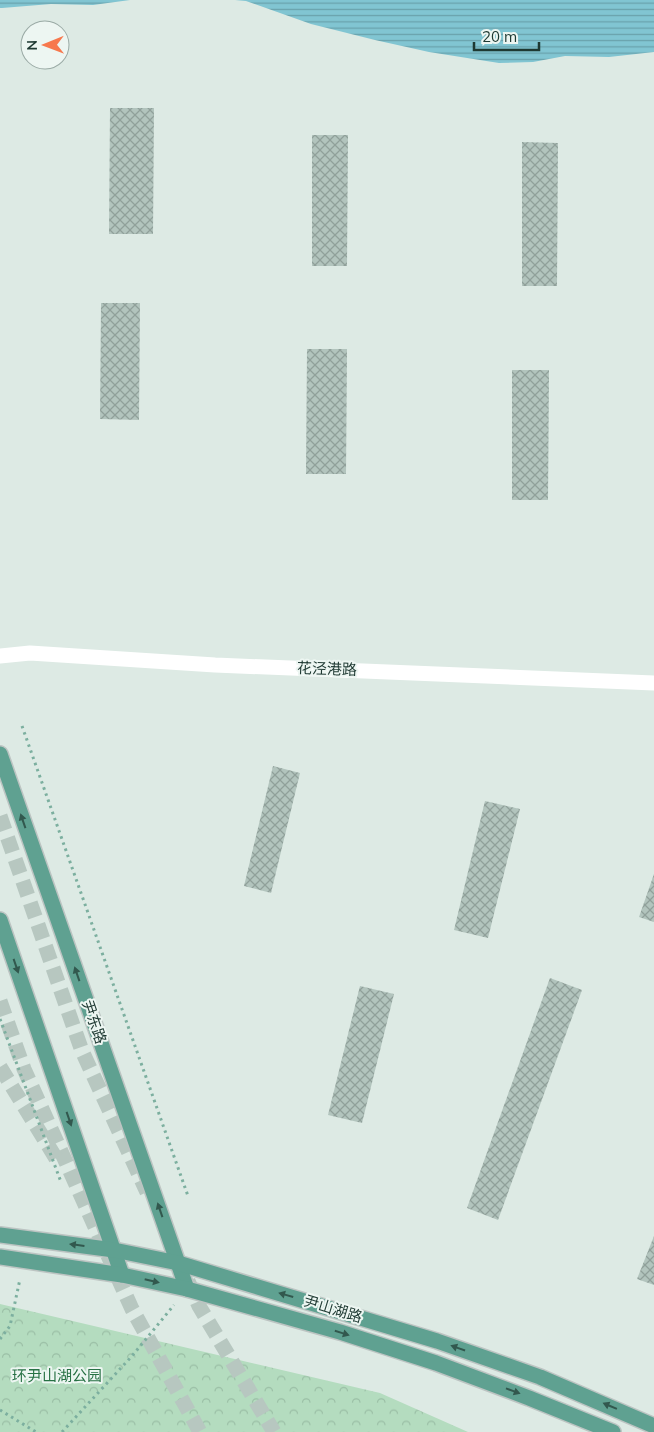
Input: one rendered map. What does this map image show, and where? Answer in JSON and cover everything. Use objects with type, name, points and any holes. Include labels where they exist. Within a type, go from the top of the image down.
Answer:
[{"type":"main road","name":"尹东路","points":[[0,754],[187,1289]]},
{"type":"main road","points":[[0,920],[122,1275]]},
{"type":"main road","name":"尹山湖路","points":[[0,1235],[114,1250],[178,1263],[437,1340],[540,1377],[654,1426]]},
{"type":"main road","name":"尹山湖路","points":[[0,1257],[122,1275],[187,1289],[340,1332],[436,1363],[530,1398],[613,1432]]},
{"type":"street","name":"花泾港路","points":[[0,656],[30,653],[215,665],[654,683]]},
{"type":"path","points":[[22,726],[188,1196]]},
{"type":"path","points":[[0,1019],[61,1182]]},
{"type":"path","points":[[0,1339],[10,1326],[24,1261]]},
{"type":"path","points":[[62,1432],[132,1356],[187,1289]]},
{"type":"path","points":[[0,1410],[36,1432]]},
{"type":"green space","name":"环尹山湖公园","points":[[0,1304],[380,1393],[468,1432],[0,1432]]},
{"type":"water","points":[[0,0],[130,0],[93,5],[51,4],[0,8]]},
{"type":"water","points":[[235,0],[654,0],[654,52],[609,57],[565,56],[533,62],[499,63],[429,52],[375,40],[311,24],[246,1]]},
{"type":"building","points":[[110,108],[154,108],[153,234],[109,234]]},
{"type":"building","points":[[312,135],[348,135],[347,266],[312,266]]},
{"type":"building","points":[[522,142],[558,143],[557,286],[522,286]]},
{"type":"building","points":[[101,303],[140,303],[139,420],[100,419]]},
{"type":"building","points":[[307,349],[347,349],[346,474],[306,474]]},
{"type":"building","points":[[512,370],[549,370],[548,500],[512,500]]},
{"type":"building","points":[[273,766],[300,773],[271,893],[244,886]]},
{"type":"building","points":[[485,801],[520,809],[488,938],[454,930]]},
{"type":"building","points":[[654,874],[654,922],[639,917]]},
{"type":"building","points":[[550,978],[582,990],[498,1220],[467,1208]]},
{"type":"building","points":[[360,986],[394,994],[362,1123],[328,1115]]},
{"type":"building","points":[[654,1236],[654,1285],[637,1279]]},
{"type":"tunnel","points":[[0,816],[82,1051],[147,1192]]},
{"type":"tunnel","points":[[0,1001],[24,1069],[132,1309],[200,1432]]},
{"type":"tunnel","points":[[0,1067],[57,1160]]},
{"type":"tunnel","points":[[188,1281],[199,1306],[274,1432]]}]
